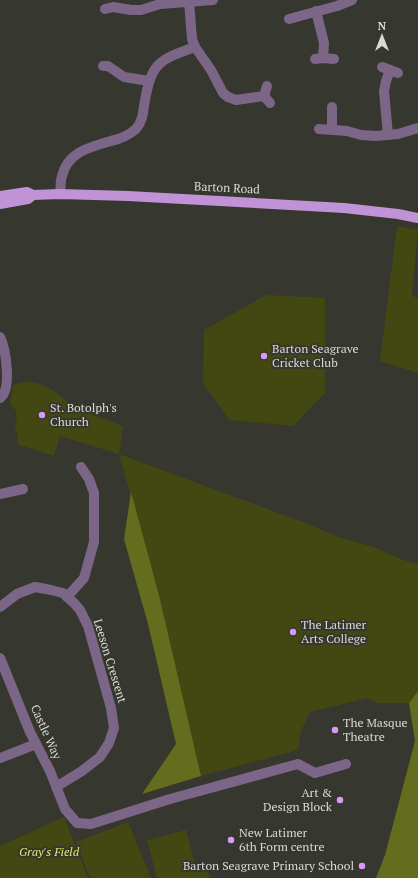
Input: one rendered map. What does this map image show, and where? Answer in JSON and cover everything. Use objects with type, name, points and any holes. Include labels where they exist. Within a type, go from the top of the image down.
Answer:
[{"type":"main road","name":"Barton Road","points":[[0,196],[27,192],[34,195],[60,194],[128,196],[344,208],[398,214],[418,218]]},
{"type":"main road","name":"Barton Road","points":[[0,204],[28,199],[34,195]]},
{"type":"street","points":[[110,5],[131,10],[141,10],[160,4],[213,0]]},
{"type":"street","points":[[288,18],[352,0]]},
{"type":"street","points":[[189,2],[192,39],[195,47],[211,70],[223,93],[236,100],[267,95]]},
{"type":"street","points":[[316,11],[324,43],[319,58],[334,60]]},
{"type":"street","points":[[60,194],[62,176],[69,161],[89,146],[121,138],[135,130],[142,119],[152,72],[160,63],[172,56],[195,47]]},
{"type":"street","points":[[102,66],[108,66],[124,77],[149,81]]},
{"type":"street","points":[[388,135],[384,91],[390,70]]},
{"type":"street","points":[[332,107],[332,129]]},
{"type":"street","points":[[319,129],[332,129],[361,135],[376,136],[398,134],[418,128]]},
{"type":"street","points":[[0,337],[6,356],[7,374],[6,388],[3,396],[0,398]]},
{"type":"street","points":[[67,597],[84,578],[94,542],[94,493],[89,479],[81,467]]},
{"type":"street","points":[[0,494],[24,489]]},
{"type":"street","name":"Leeson Crescent","points":[[0,607],[17,594],[35,587],[51,590],[63,593],[80,610],[88,626],[111,708],[114,728],[109,743],[100,757],[82,771],[56,787]]},
{"type":"street","name":"Castle Way","points":[[0,658],[65,809],[77,823],[91,824],[170,799],[298,764],[315,773],[346,764]]},
{"type":"street","points":[[0,758],[36,744]]},
{"type":"green space","points":[[397,226],[418,230],[412,296],[418,298],[418,373],[380,361]]},
{"type":"green space","name":"Barton Seagrave Cricket Club","points":[[266,295],[325,298],[325,393],[293,426],[230,420],[203,383],[204,330]]},
{"type":"green space","points":[[27,382],[41,384],[82,410],[123,426],[119,454],[60,436],[54,456],[17,444],[18,434],[15,432],[17,415],[15,409],[10,403],[13,386],[19,383]]},
{"type":"green space","points":[[119,454],[300,521],[341,538],[374,547],[403,560],[418,564],[418,691],[409,703],[377,703],[368,698],[310,712],[301,731],[298,750],[201,776],[158,591]]},
{"type":"green space","points":[[131,492],[159,595],[201,776],[142,794],[176,744],[148,624],[124,539]]},
{"type":"green space","points":[[418,691],[418,878],[376,878],[385,855],[415,741],[409,703]]},
{"type":"green space","name":"Gray's Field","points":[[64,817],[88,878],[0,878],[0,846]]},
{"type":"green space","points":[[128,822],[151,878],[90,878],[76,842]]},
{"type":"green space","points":[[186,830],[197,872],[207,870],[211,878],[157,878],[147,840]]},
{"type":"place","name":"Barton Seagrave Cricket Club","points":[[264,356]]},
{"type":"place","name":"St. Botolph's Church","points":[[42,415]]},
{"type":"place","name":"The Latimer Arts College","points":[[293,632]]},
{"type":"place","name":"The Masque Theatre","points":[[335,730]]},
{"type":"place","name":"Art & Design Block","points":[[340,800]]},
{"type":"place","name":"New Latimer 6th Form centre","points":[[231,840]]},
{"type":"place","name":"Barton Seagrave Primary School","points":[[362,866]]}]
